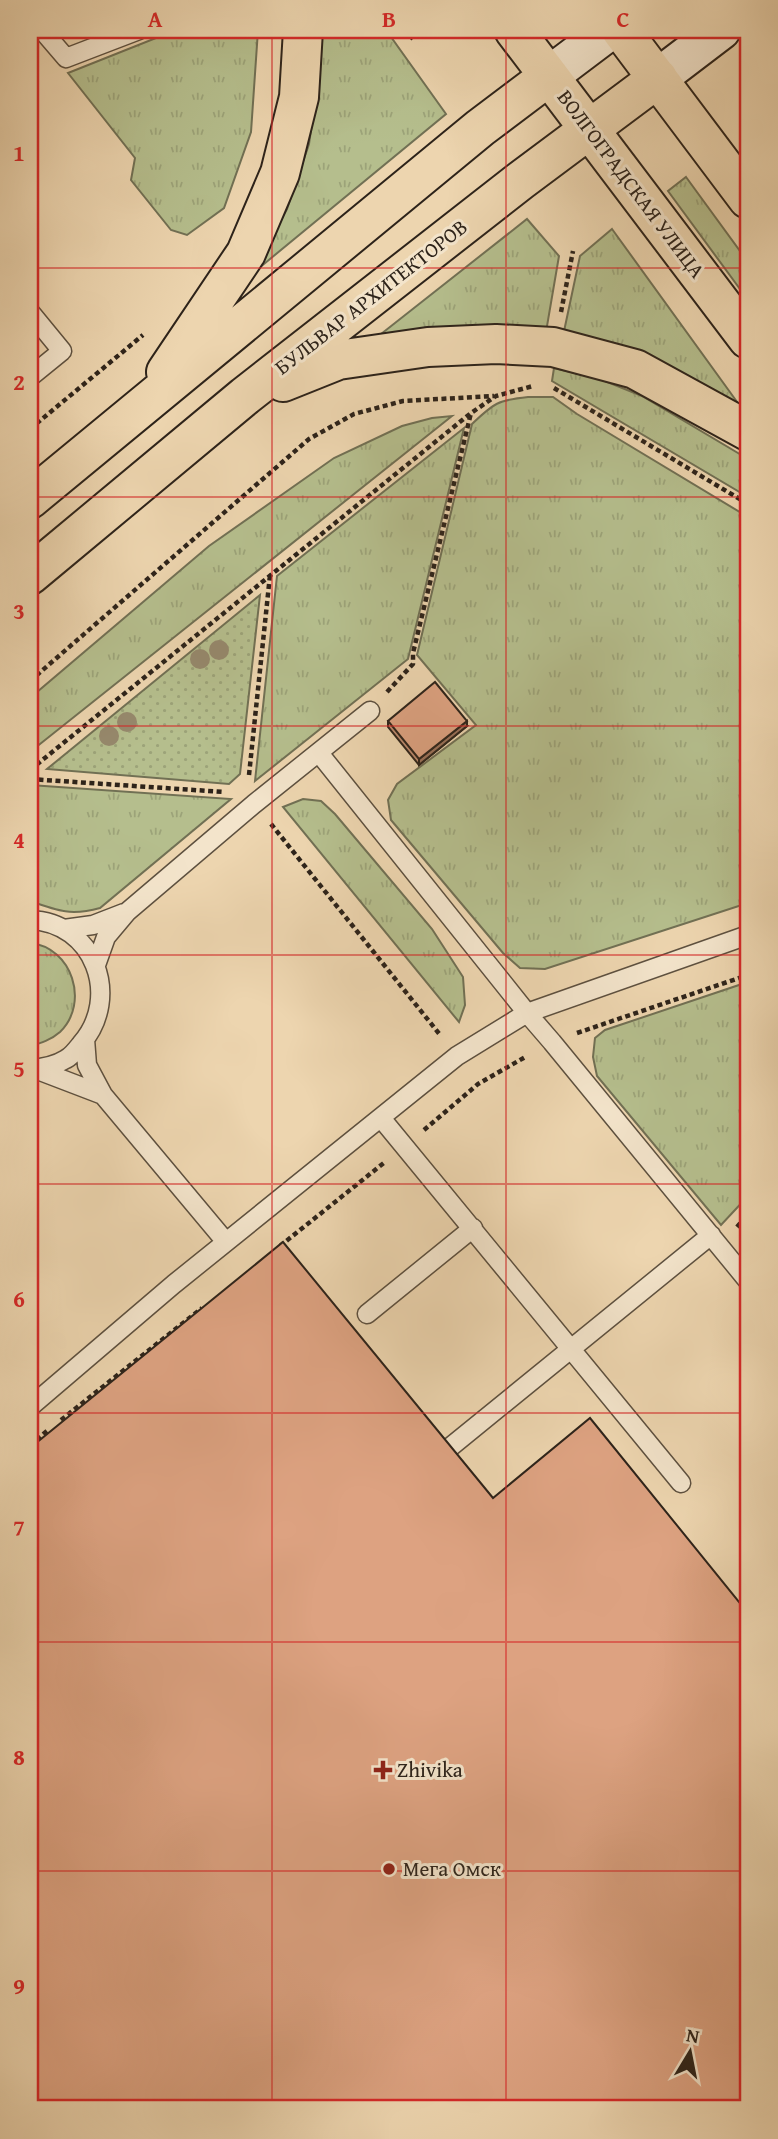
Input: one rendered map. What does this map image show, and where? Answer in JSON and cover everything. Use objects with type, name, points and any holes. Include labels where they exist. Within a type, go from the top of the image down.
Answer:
[{"type":"main road","points":[[144,406],[246,253],[256,230],[280,173],[299,97],[303,30]]},
{"type":"main road","name":"ВОЛГОГРАДСКАЯ УЛИЦА","points":[[514,30],[748,339]]},
{"type":"main road","points":[[30,499],[480,128],[610,30]]},
{"type":"main road","points":[[621,30],[748,199]]},
{"type":"main road","name":"БУЛЬВАР АРХИТЕКТОРОВ","points":[[30,575],[245,396],[721,30]]},
{"type":"main road","points":[[245,396],[338,360],[428,347],[496,344],[553,347],[635,369],[748,431]]},
{"type":"lane","points":[[42,30],[66,58],[139,30]]},
{"type":"lane","points":[[30,312],[62,351],[30,377]]},
{"type":"lane","points":[[96,965],[106,937],[127,912],[254,803],[370,711]]},
{"type":"lane","points":[[319,753],[527,1013],[748,1281]]},
{"type":"lane","points":[[64,929],[93,925],[127,912]]},
{"type":"lane","points":[[30,920],[40,920],[64,929],[90,952],[96,965],[101,1004],[91,1034],[69,1058],[45,1068],[32,1069]]},
{"type":"lane","points":[[30,1407],[226,1242],[457,1056],[527,1013],[748,935]]},
{"type":"lane","points":[[85,1039],[88,1065],[103,1095],[226,1242]]},
{"type":"lane","points":[[32,1069],[103,1095]]},
{"type":"lane","points":[[381,1118],[681,1483]]},
{"type":"lane","points":[[368,1314],[473,1228]]},
{"type":"lane","points":[[443,1453],[710,1235]]},
{"type":"path","points":[[406,30],[413,39]]},
{"type":"path","points":[[30,429],[143,335]]},
{"type":"path","points":[[30,681],[309,439],[354,414],[402,401],[496,396],[545,382],[748,505]]},
{"type":"path","points":[[30,770],[471,412],[496,396]]},
{"type":"path","points":[[370,711],[413,664],[413,653],[471,412]]},
{"type":"path","points":[[30,779],[232,793],[248,780],[270,574]]},
{"type":"path","points":[[240,786],[478,1084]]},
{"type":"path","points":[[552,1042],[748,975]]},
{"type":"path","points":[[276,1248],[405,1146],[478,1084],[515,1063]]},
{"type":"path","points":[[30,1445],[212,1300]]},
{"type":"green space","points":[[176,30],[258,30],[251,132],[224,208],[187,235],[171,230],[131,180],[135,158],[68,73]]},
{"type":"green space","points":[[317,30],[386,30],[446,114],[253,273],[287,209],[309,144],[317,89]]},
{"type":"green space","points":[[686,177],[748,262],[748,300],[668,191]]},
{"type":"green space","points":[[527,219],[559,256],[546,332],[454,330],[381,334]]},
{"type":"green space","points":[[612,229],[748,417],[563,336],[580,256]]},
{"type":"green space","points":[[554,368],[600,379],[642,396],[748,459],[748,497],[552,381]]},
{"type":"green space","points":[[528,397],[553,397],[748,517],[748,903],[545,969],[520,968],[503,953],[391,820],[388,800],[397,784],[476,725],[417,655],[472,424],[497,404]]},
{"type":"green space","points":[[452,416],[30,752],[30,698],[209,546],[334,458],[402,426]]},
{"type":"green space","points":[[464,428],[408,659],[255,781],[277,576]]},
{"type":"green space","points":[[260,595],[240,774],[229,784],[47,769]]},
{"type":"green space","points":[[30,785],[231,799],[100,908],[72,912],[30,901]]},
{"type":"green space","points":[[303,799],[321,801],[335,814],[432,929],[463,977],[465,1005],[459,1022],[283,807]]},
{"type":"green space","points":[[30,943],[45,947],[57,955],[66,965],[75,992],[69,1020],[60,1032],[30,1046]]},
{"type":"green space","points":[[748,982],[748,1196],[721,1225],[597,1076],[593,1057],[595,1038],[605,1030]]},
{"type":"building","points":[[435,682],[467,721],[419,759],[388,721]]},
{"type":"building","name":"Мега Омск","points":[[283,1242],[493,1498],[590,1418],[748,1613],[748,2109],[30,2109],[30,1448]]},
{"type":"place","name":"Zhivika","points":[[383,1770]]},
{"type":"place","name":"Мега Омск","points":[[389,1869]]}]
